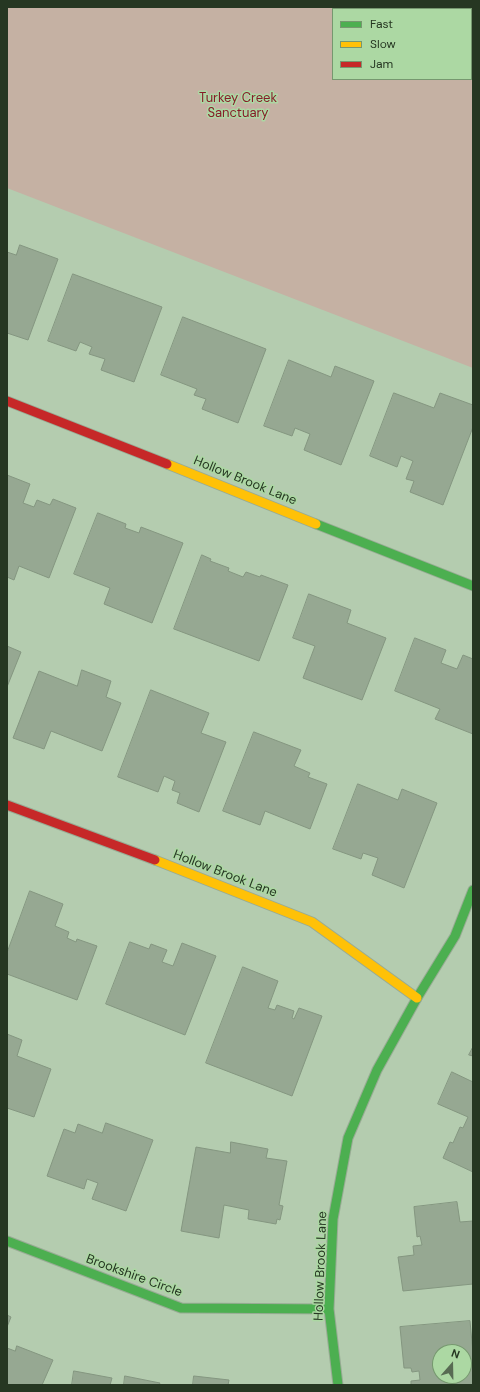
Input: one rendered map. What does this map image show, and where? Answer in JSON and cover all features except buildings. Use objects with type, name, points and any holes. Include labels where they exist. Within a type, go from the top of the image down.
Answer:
[{"type":"street","name":"Hollow Brook Lane","points":[[7,401],[473,586]]},
{"type":"street","name":"Hollow Brook Lane","points":[[7,805],[191,874],[312,922],[417,998]]},
{"type":"street","name":"Hollow Brook Lane","points":[[338,1385],[329,1309],[333,1219],[348,1138],[377,1070],[417,998],[455,936],[473,890]]},
{"type":"street","name":"Brookshire Circle","points":[[7,1241],[182,1308],[329,1309]]},
{"type":"green space","name":"Turkey Creek Sanctuary","points":[[7,7],[473,7],[473,368],[7,188]]},
{"type":"traffic: fast","points":[[316,524],[473,586]]},
{"type":"traffic: fast","points":[[338,1385],[329,1309],[333,1219],[348,1138],[377,1070],[417,998],[455,936],[473,890]]},
{"type":"traffic: fast","points":[[7,1241],[181,1308],[329,1309]]},
{"type":"traffic: slow","points":[[167,464],[316,524]]},
{"type":"traffic: slow","points":[[155,860],[312,922],[417,998]]},
{"type":"traffic: jam","points":[[7,401],[167,464]]},
{"type":"traffic: jam","points":[[7,805],[155,860]]}]
